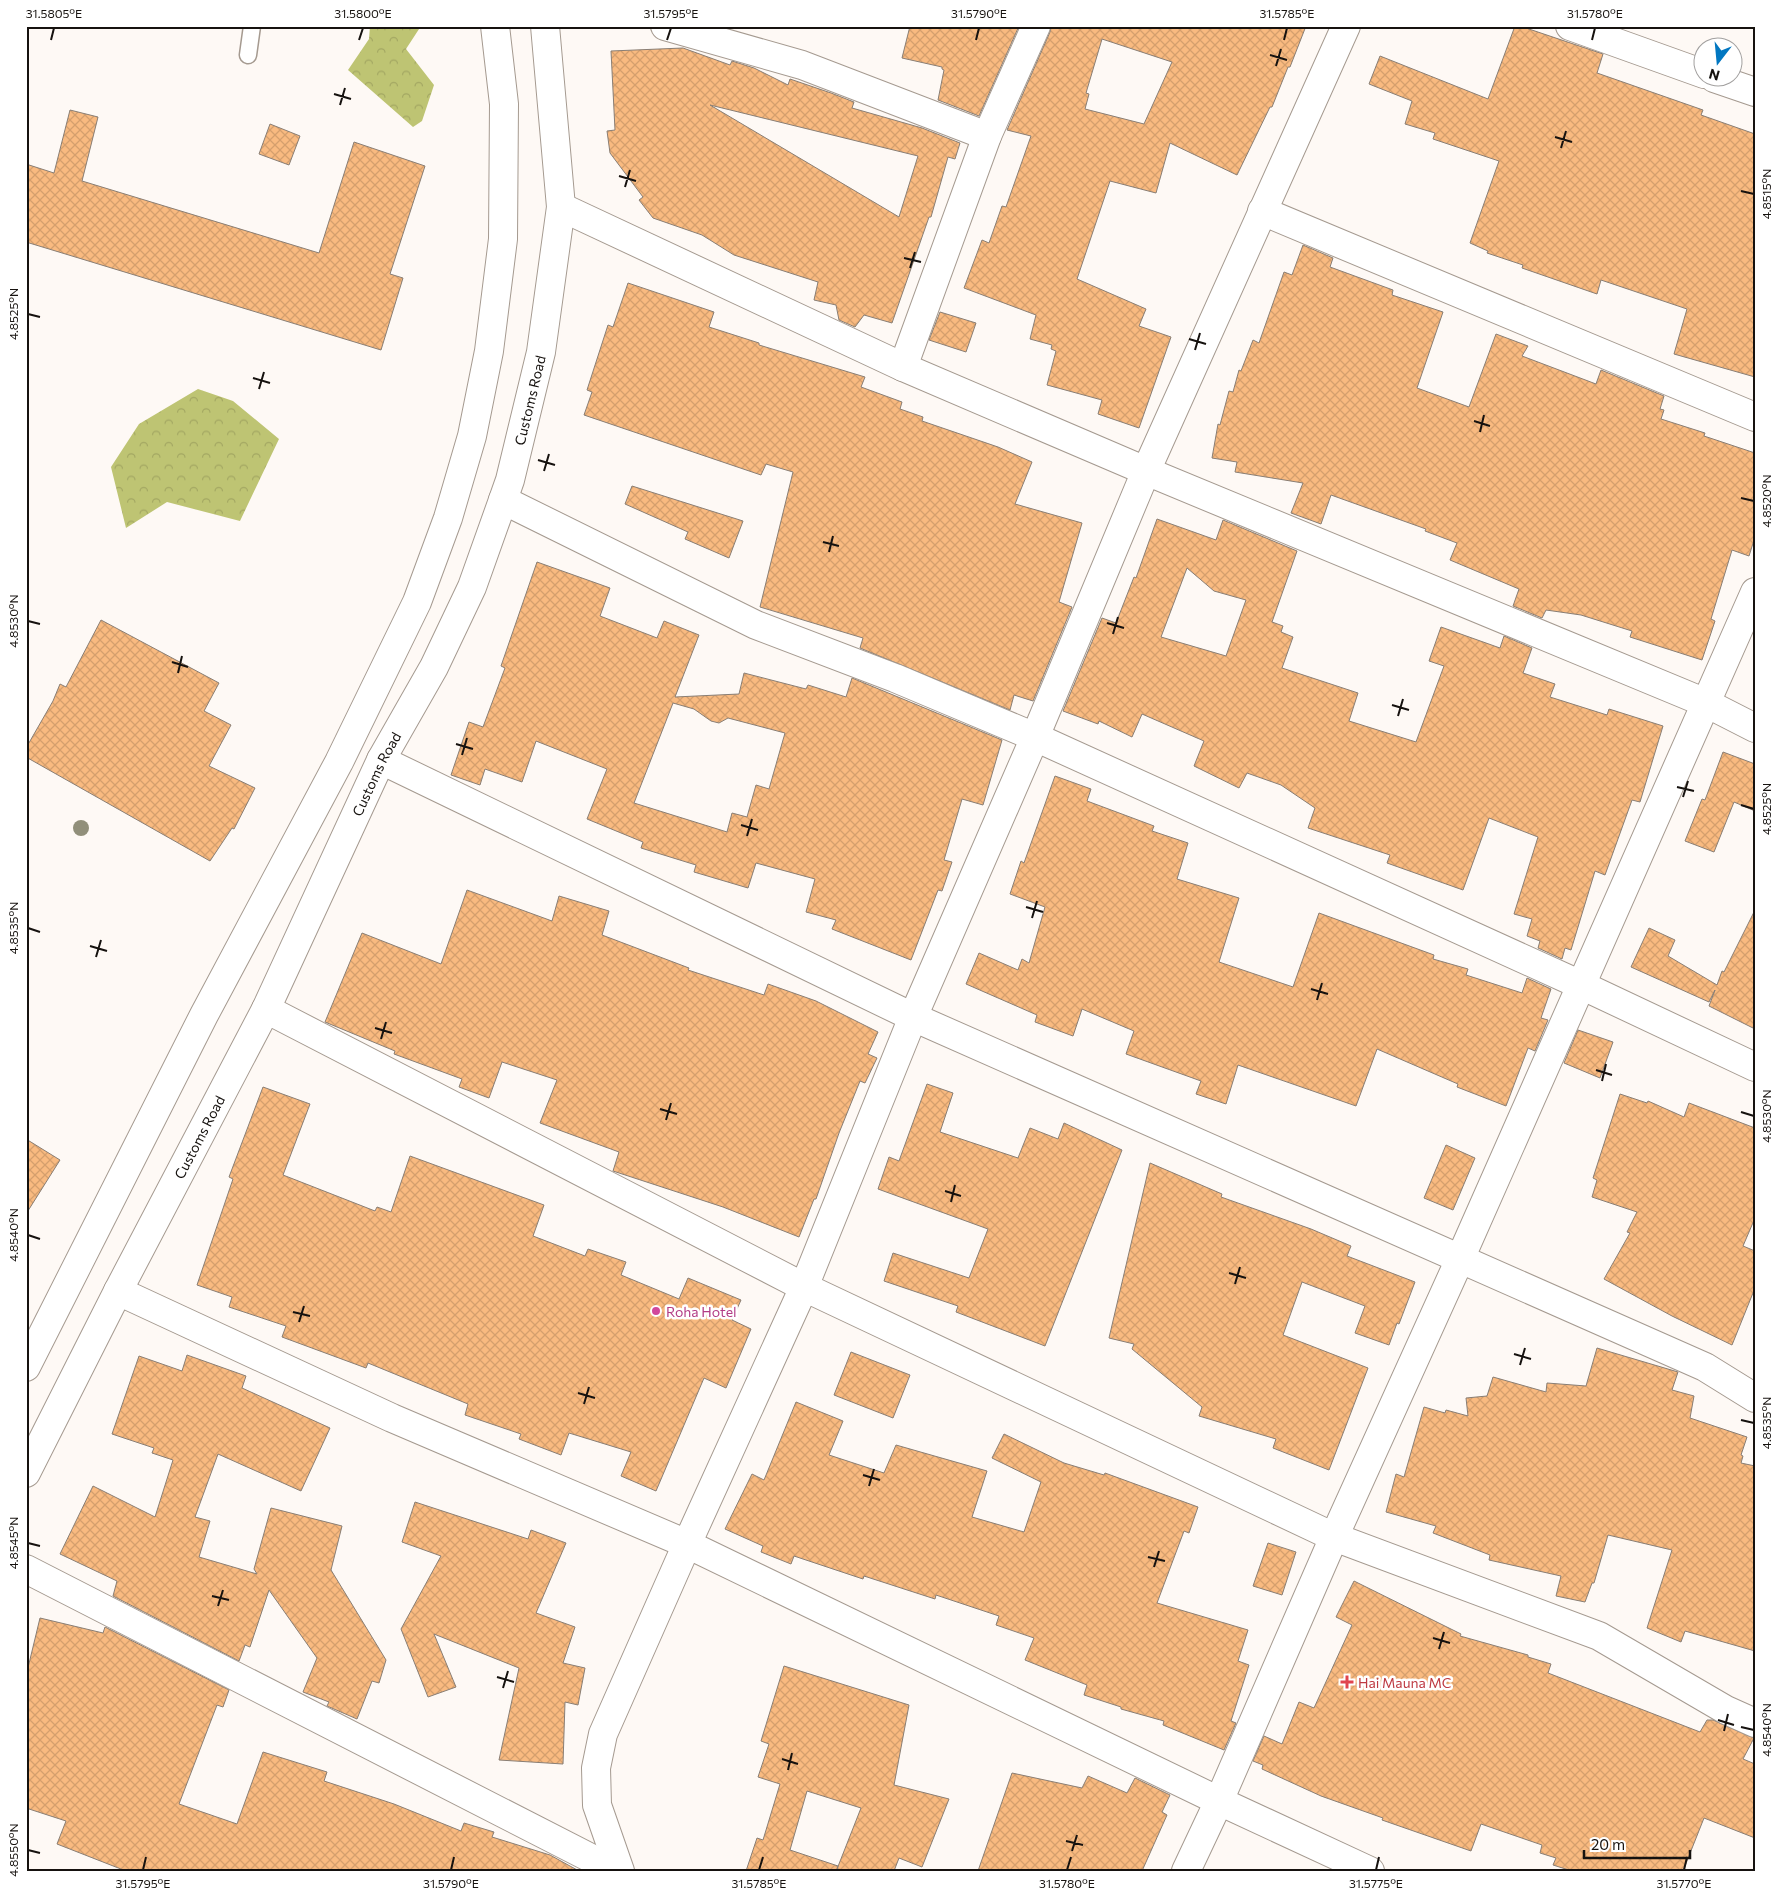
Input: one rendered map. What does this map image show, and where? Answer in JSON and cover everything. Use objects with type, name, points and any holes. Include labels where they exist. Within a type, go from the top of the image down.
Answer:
[{"type":"street","points":[[26,1367],[204,1015],[339,762],[417,602],[448,518],[474,426],[489,351],[503,239],[504,104],[495,26]]},
{"type":"street","name":"Customs Road","points":[[26,1473],[118,1291],[266,1009],[381,760],[434,667],[467,596],[503,500],[510,480],[541,352],[561,207],[545,26]]},
{"type":"street","points":[[665,26],[802,65],[987,136]]},
{"type":"street","points":[[903,367],[987,136],[1036,26]]},
{"type":"street","points":[[620,1871],[597,1806],[596,1768],[602,1734],[804,1287],[913,1017],[1035,736],[1146,471],[1346,26]]},
{"type":"street","points":[[1570,26],[1694,70]]},
{"type":"street","points":[[561,207],[903,367],[1146,471],[1706,703],[1755,728]]},
{"type":"street","points":[[1262,212],[1755,417]]},
{"type":"street","points":[[503,500],[756,625],[895,678],[1035,736],[1581,985],[1755,1067]]},
{"type":"street","points":[[1186,1871],[1219,1801],[1755,592]]},
{"type":"street","points":[[381,760],[913,1017],[1705,1367],[1755,1398]]},
{"type":"street","points":[[266,1009],[804,1287],[1334,1538],[1599,1636],[1726,1710],[1755,1723]]},
{"type":"street","points":[[118,1291],[392,1418],[687,1544],[1219,1801],[1370,1871]]},
{"type":"street","points":[[26,1569],[616,1871]]},
{"type":"lane","points":[[248,55],[252,26]]},
{"type":"green space","points":[[370,26],[421,26],[406,49],[434,85],[422,121],[413,127],[348,70],[369,39]]},
{"type":"green space","points":[[198,389],[233,401],[279,439],[240,521],[167,502],[126,528],[111,467],[139,424]]},
{"type":"building","points":[[910,26],[1019,26],[979,116],[938,100],[944,70],[942,67],[902,58]]},
{"type":"building","points":[[1051,26],[1306,26],[1272,107],[1270,107],[1237,175],[1170,143],[1156,193],[1110,181],[1077,279],[1146,309],[1139,326],[1171,337],[1139,428],[1098,414],[1102,400],[1047,385],[1056,351],[1051,349],[1052,345],[1030,339],[1036,315],[964,288],[982,240],[989,243],[1002,206],[1006,207],[1031,136],[1007,130]],"holes":[[[1102,39],[1172,62],[1144,124],[1085,109],[1089,94],[1086,93]]]},
{"type":"building","points":[[1515,26],[1520,26],[1603,54],[1597,73],[1703,110],[1701,115],[1755,134],[1755,377],[1674,354],[1687,309],[1601,280],[1597,294],[1522,268],[1523,265],[1487,253],[1488,251],[1470,243],[1499,161],[1433,139],[1435,133],[1405,124],[1412,101],[1369,84],[1380,56],[1488,99]]},
{"type":"building","points":[[683,48],[730,65],[732,61],[754,68],[788,85],[790,79],[831,93],[854,102],[852,108],[922,128],[960,143],[955,159],[948,157],[931,217],[929,217],[892,323],[864,315],[855,327],[839,320],[836,305],[814,300],[818,282],[734,255],[702,235],[653,218],[639,200],[643,197],[610,153],[607,131],[615,130],[611,51]],"holes":[[[710,105],[918,156],[899,217]]]},
{"type":"building","points":[[70,110],[98,117],[82,181],[319,253],[354,142],[425,166],[390,274],[403,278],[381,350],[26,242],[26,164],[54,173]]},
{"type":"building","points":[[270,124],[300,136],[289,165],[259,154]]},
{"type":"building","points":[[1303,245],[1333,258],[1330,267],[1393,290],[1392,295],[1443,312],[1417,388],[1469,407],[1496,334],[1528,346],[1522,356],[1596,384],[1601,370],[1664,396],[1660,409],[1664,410],[1661,419],[1705,433],[1704,436],[1755,453],[1755,537],[1749,556],[1732,550],[1711,619],[1715,621],[1702,660],[1630,637],[1632,631],[1581,615],[1546,610],[1542,618],[1513,606],[1519,589],[1450,560],[1457,543],[1425,531],[1426,529],[1331,495],[1321,524],[1291,513],[1303,483],[1235,472],[1237,462],[1212,458],[1218,424],[1220,425],[1229,391],[1233,392],[1239,370],[1241,371],[1253,340],[1259,343],[1284,272],[1292,275]]},
{"type":"building","points":[[628,283],[714,312],[709,327],[759,343],[759,345],[865,377],[861,387],[902,402],[900,409],[923,417],[922,421],[998,447],[1032,462],[1015,504],[1082,523],[1059,602],[1072,607],[1033,701],[1014,695],[1010,710],[860,648],[863,638],[760,607],[793,472],[766,464],[761,475],[584,415],[592,392],[587,390],[608,325],[613,327]]},
{"type":"building","points":[[940,312],[976,323],[966,352],[929,340]]},
{"type":"building","points":[[632,486],[743,521],[729,558],[685,539],[688,532],[625,504]]},
{"type":"building","points":[[1157,519],[1216,540],[1223,520],[1297,551],[1272,622],[1283,626],[1281,632],[1293,637],[1282,668],[1358,693],[1349,721],[1416,742],[1444,666],[1429,661],[1441,627],[1500,648],[1504,636],[1532,648],[1523,673],[1555,684],[1550,697],[1607,715],[1609,709],[1663,726],[1640,802],[1632,800],[1605,875],[1595,871],[1571,950],[1565,948],[1562,959],[1538,948],[1540,941],[1527,936],[1532,919],[1514,914],[1538,837],[1489,818],[1463,890],[1387,863],[1390,855],[1308,828],[1315,808],[1281,785],[1247,773],[1239,788],[1194,766],[1204,741],[1142,714],[1132,737],[1099,721],[1098,724],[1063,711],[1102,618],[1116,623],[1134,577],[1136,578]],"holes":[[[1187,568],[1214,591],[1246,600],[1226,656],[1161,637]]]},
{"type":"building","points":[[537,562],[610,588],[600,616],[657,638],[664,621],[699,635],[675,697],[739,694],[744,673],[806,689],[808,685],[846,697],[852,678],[1002,740],[983,805],[962,799],[944,860],[952,862],[942,891],[938,890],[911,960],[832,929],[836,920],[806,912],[815,879],[756,863],[748,888],[694,872],[696,865],[641,848],[643,842],[587,819],[607,769],[536,741],[522,782],[485,769],[480,785],[451,775],[469,722],[483,727],[505,668],[501,666]],"holes":[[[673,703],[694,709],[711,721],[719,723],[728,718],[785,733],[769,789],[756,785],[747,817],[732,813],[727,832],[634,803]]]},
{"type":"building","points":[[101,620],[219,683],[204,711],[231,725],[209,766],[255,788],[234,829],[232,828],[210,861],[26,757],[26,748],[53,701],[60,684],[66,687]]},
{"type":"building","points":[[1723,752],[1755,764],[1755,811],[1734,802],[1714,852],[1685,841],[1702,799],[1705,800]]},
{"type":"building","points":[[1055,776],[1091,789],[1087,801],[1154,826],[1152,831],[1188,843],[1177,879],[1239,898],[1219,962],[1293,987],[1319,913],[1434,955],[1433,959],[1468,969],[1466,975],[1522,993],[1527,978],[1551,989],[1541,1018],[1548,1020],[1535,1051],[1528,1048],[1506,1106],[1457,1087],[1458,1084],[1377,1049],[1356,1106],[1238,1065],[1226,1104],[1196,1094],[1201,1081],[1126,1054],[1134,1031],[1082,1009],[1073,1036],[1035,1022],[1037,1015],[966,984],[979,953],[1018,970],[1022,959],[1029,963],[1045,907],[1010,894],[1021,861],[1024,863]]},
{"type":"building","points":[[467,890],[552,921],[559,896],[609,911],[602,935],[689,968],[688,970],[764,995],[768,984],[816,1001],[878,1032],[868,1054],[877,1058],[865,1083],[860,1081],[839,1133],[816,1199],[814,1199],[799,1237],[723,1207],[613,1171],[619,1152],[540,1123],[557,1080],[502,1062],[489,1098],[459,1087],[462,1079],[394,1054],[395,1051],[325,1022],[362,933],[441,964]]},
{"type":"building","points":[[1755,910],[1755,1029],[1709,1006],[1715,990],[1709,1002],[1631,967],[1649,928],[1675,940],[1668,956],[1717,985],[1722,971],[1724,972]]},
{"type":"building","points":[[1578,1030],[1613,1042],[1600,1078],[1564,1063]]},
{"type":"building","points":[[927,1084],[953,1093],[940,1132],[1018,1158],[1030,1128],[1058,1139],[1064,1123],[1122,1150],[1045,1346],[956,1312],[958,1306],[884,1281],[893,1253],[969,1278],[988,1229],[878,1189],[889,1157],[899,1161]]},
{"type":"building","points":[[263,1087],[310,1104],[283,1175],[375,1211],[377,1207],[391,1212],[410,1156],[544,1205],[533,1236],[585,1256],[588,1249],[626,1262],[621,1275],[679,1299],[688,1278],[741,1300],[732,1320],[751,1329],[726,1388],[704,1378],[656,1491],[621,1476],[631,1452],[569,1433],[561,1455],[519,1439],[521,1434],[465,1415],[468,1404],[368,1363],[366,1368],[282,1337],[286,1326],[229,1307],[232,1297],[197,1285],[233,1179],[229,1177]]},
{"type":"building","points":[[1620,1094],[1647,1103],[1648,1101],[1684,1117],[1689,1103],[1755,1128],[1755,1218],[1743,1246],[1755,1251],[1755,1288],[1732,1345],[1672,1316],[1604,1279],[1630,1233],[1627,1232],[1637,1212],[1592,1197],[1597,1180],[1593,1178]]},
{"type":"building","points":[[26,1139],[60,1160],[26,1214]]},
{"type":"building","points":[[1446,1145],[1475,1158],[1453,1210],[1424,1198]]},
{"type":"building","points":[[1150,1163],[1222,1194],[1221,1197],[1311,1229],[1351,1246],[1347,1256],[1415,1282],[1389,1345],[1355,1333],[1365,1306],[1302,1282],[1283,1335],[1368,1368],[1329,1470],[1273,1448],[1276,1439],[1199,1416],[1202,1407],[1132,1349],[1134,1344],[1109,1338]]},
{"type":"building","points":[[1597,1348],[1678,1372],[1672,1390],[1694,1396],[1690,1418],[1747,1437],[1741,1455],[1743,1456],[1741,1463],[1755,1466],[1755,1651],[1685,1631],[1681,1642],[1647,1628],[1672,1550],[1608,1535],[1594,1583],[1592,1583],[1585,1602],[1556,1596],[1561,1576],[1489,1560],[1490,1555],[1433,1533],[1436,1526],[1386,1512],[1396,1474],[1404,1477],[1424,1407],[1445,1413],[1446,1410],[1468,1416],[1466,1398],[1487,1396],[1493,1377],[1546,1392],[1547,1383],[1586,1386]]},
{"type":"building","points":[[851,1352],[910,1375],[893,1418],[834,1395]]},
{"type":"building","points":[[187,1355],[246,1376],[242,1388],[330,1428],[301,1491],[218,1454],[195,1517],[210,1521],[199,1557],[257,1574],[254,1569],[271,1508],[342,1526],[331,1570],[386,1660],[379,1683],[372,1681],[357,1719],[327,1706],[329,1702],[303,1692],[317,1658],[269,1590],[250,1647],[245,1645],[239,1661],[113,1596],[117,1581],[60,1554],[93,1486],[155,1517],[173,1460],[152,1453],[154,1448],[112,1434],[139,1356],[182,1371]]},
{"type":"building","points":[[796,1402],[843,1421],[829,1455],[884,1473],[896,1445],[987,1471],[972,1517],[1024,1532],[1041,1482],[992,1458],[1004,1434],[1064,1463],[1104,1475],[1105,1473],[1198,1507],[1189,1533],[1184,1531],[1157,1603],[1248,1630],[1238,1661],[1249,1665],[1231,1721],[1236,1723],[1224,1750],[1163,1725],[1164,1721],[1121,1709],[1121,1707],[1084,1695],[1087,1685],[1025,1660],[1034,1638],[996,1625],[999,1616],[936,1595],[935,1599],[864,1576],[863,1579],[794,1556],[791,1564],[761,1552],[763,1546],[725,1529],[752,1474],[764,1480]]},
{"type":"building","points":[[415,1502],[528,1539],[531,1530],[566,1543],[536,1613],[575,1627],[563,1663],[585,1668],[578,1705],[565,1702],[563,1764],[499,1760],[519,1668],[434,1634],[456,1687],[428,1697],[401,1629],[441,1556],[402,1542]]},
{"type":"building","points":[[1268,1543],[1296,1552],[1282,1595],[1253,1586]]},
{"type":"building","points":[[1354,1581],[1461,1634],[1460,1636],[1528,1655],[1528,1657],[1551,1664],[1548,1673],[1700,1732],[1707,1720],[1713,1720],[1754,1738],[1743,1759],[1755,1764],[1755,1838],[1704,1818],[1683,1871],[1572,1871],[1553,1865],[1556,1858],[1540,1853],[1542,1845],[1481,1824],[1471,1851],[1382,1820],[1383,1818],[1321,1796],[1262,1769],[1263,1765],[1253,1761],[1264,1736],[1282,1744],[1299,1702],[1314,1708],[1352,1625],[1336,1617]]},
{"type":"building","points":[[40,1618],[103,1633],[105,1627],[229,1690],[223,1707],[217,1705],[179,1804],[237,1824],[263,1752],[327,1772],[324,1781],[394,1804],[461,1831],[464,1823],[494,1832],[492,1837],[550,1855],[579,1871],[126,1871],[57,1844],[66,1821],[26,1808],[26,1676]]},
{"type":"building","points":[[784,1666],[909,1705],[894,1785],[949,1799],[922,1867],[899,1858],[894,1871],[746,1871],[757,1838],[763,1840],[780,1784],[758,1777],[769,1744],[761,1741]],"holes":[[[807,1791],[861,1808],[837,1869],[838,1866],[790,1850]]]},
{"type":"building","points":[[1012,1773],[1082,1788],[1088,1776],[1127,1793],[1135,1778],[1170,1795],[1162,1812],[1167,1815],[1142,1871],[978,1871]]},
{"type":"place","name":"Roha Hotel","points":[[656,1311]]},
{"type":"place","name":"Hai Mauna MC","points":[[1347,1682]]}]
